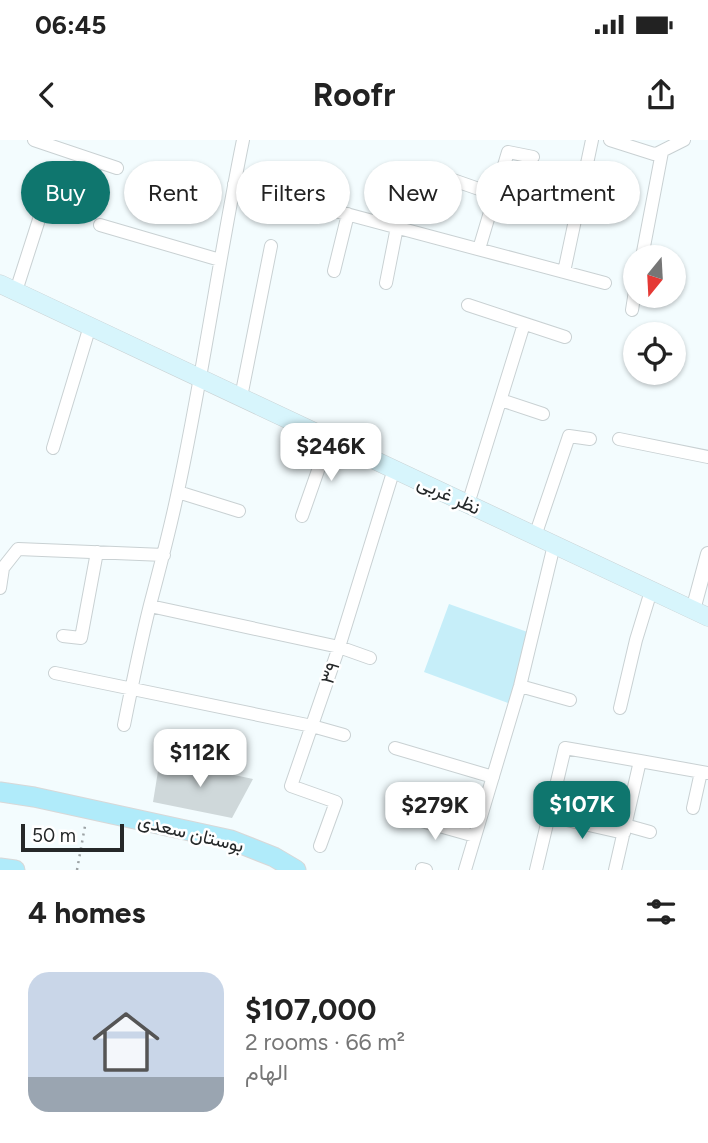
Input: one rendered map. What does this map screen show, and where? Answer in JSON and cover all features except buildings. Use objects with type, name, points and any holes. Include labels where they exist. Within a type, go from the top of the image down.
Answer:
[{"type":"main road","name":"نظر غربی","points":[[8,288],[701,614]]},
{"type":"main road","name":"بوستان سعدی","points":[[0,792],[88,808],[231,840],[274,857],[296,870]]},
{"type":"main road","points":[[0,867],[15,870]]},
{"type":"street","points":[[34,140],[117,168]]},
{"type":"street","points":[[124,725],[178,492],[243,140]]},
{"type":"street","points":[[564,272],[592,140]]},
{"type":"street","points":[[610,140],[654,154],[684,140]]},
{"type":"street","points":[[505,161],[508,152],[533,157]]},
{"type":"street","points":[[644,245],[662,152]]},
{"type":"street","points":[[350,215],[605,283]]},
{"type":"street","points":[[8,288],[36,224]]},
{"type":"street","points":[[334,271],[346,224]]},
{"type":"street","points":[[479,249],[487,224]]},
{"type":"street","points":[[100,225],[220,260]]},
{"type":"street","points":[[386,282],[397,227]]},
{"type":"street","points":[[241,397],[271,246]]},
{"type":"street","points":[[468,305],[565,337]]},
{"type":"street","points":[[468,505],[524,324]]},
{"type":"street","points":[[54,448],[90,326]]},
{"type":"street","points":[[501,400],[543,414]]},
{"type":"street","points":[[535,536],[569,436],[590,439]]},
{"type":"street","points":[[302,516],[329,439]]},
{"type":"street","points":[[619,439],[708,457]]},
{"type":"street","name":"۳۹","points":[[320,846],[336,802],[291,786],[339,647],[394,469]]},
{"type":"street","points":[[178,492],[239,511]]},
{"type":"street","points":[[465,870],[520,686],[554,545]]},
{"type":"street","points":[[0,589],[3,568],[18,549],[164,555]]},
{"type":"street","points":[[63,636],[81,638],[97,552]]},
{"type":"street","points":[[701,614],[708,554]]},
{"type":"street","points":[[620,708],[651,590]]},
{"type":"street","points":[[150,606],[339,647],[370,658]]},
{"type":"street","points":[[55,673],[344,735]]},
{"type":"street","points":[[520,686],[569,700]]},
{"type":"street","points":[[395,748],[493,777]]},
{"type":"street","points":[[536,870],[565,748],[705,773],[693,808]]},
{"type":"street","points":[[615,870],[640,761]]},
{"type":"street","points":[[404,816],[475,836]]},
{"type":"street","points":[[549,816],[650,832]]},
{"type":"path","points":[[77,870],[88,808]]},
{"type":"shaded area","points":[[449,604],[533,634],[508,703],[424,672]]}]
